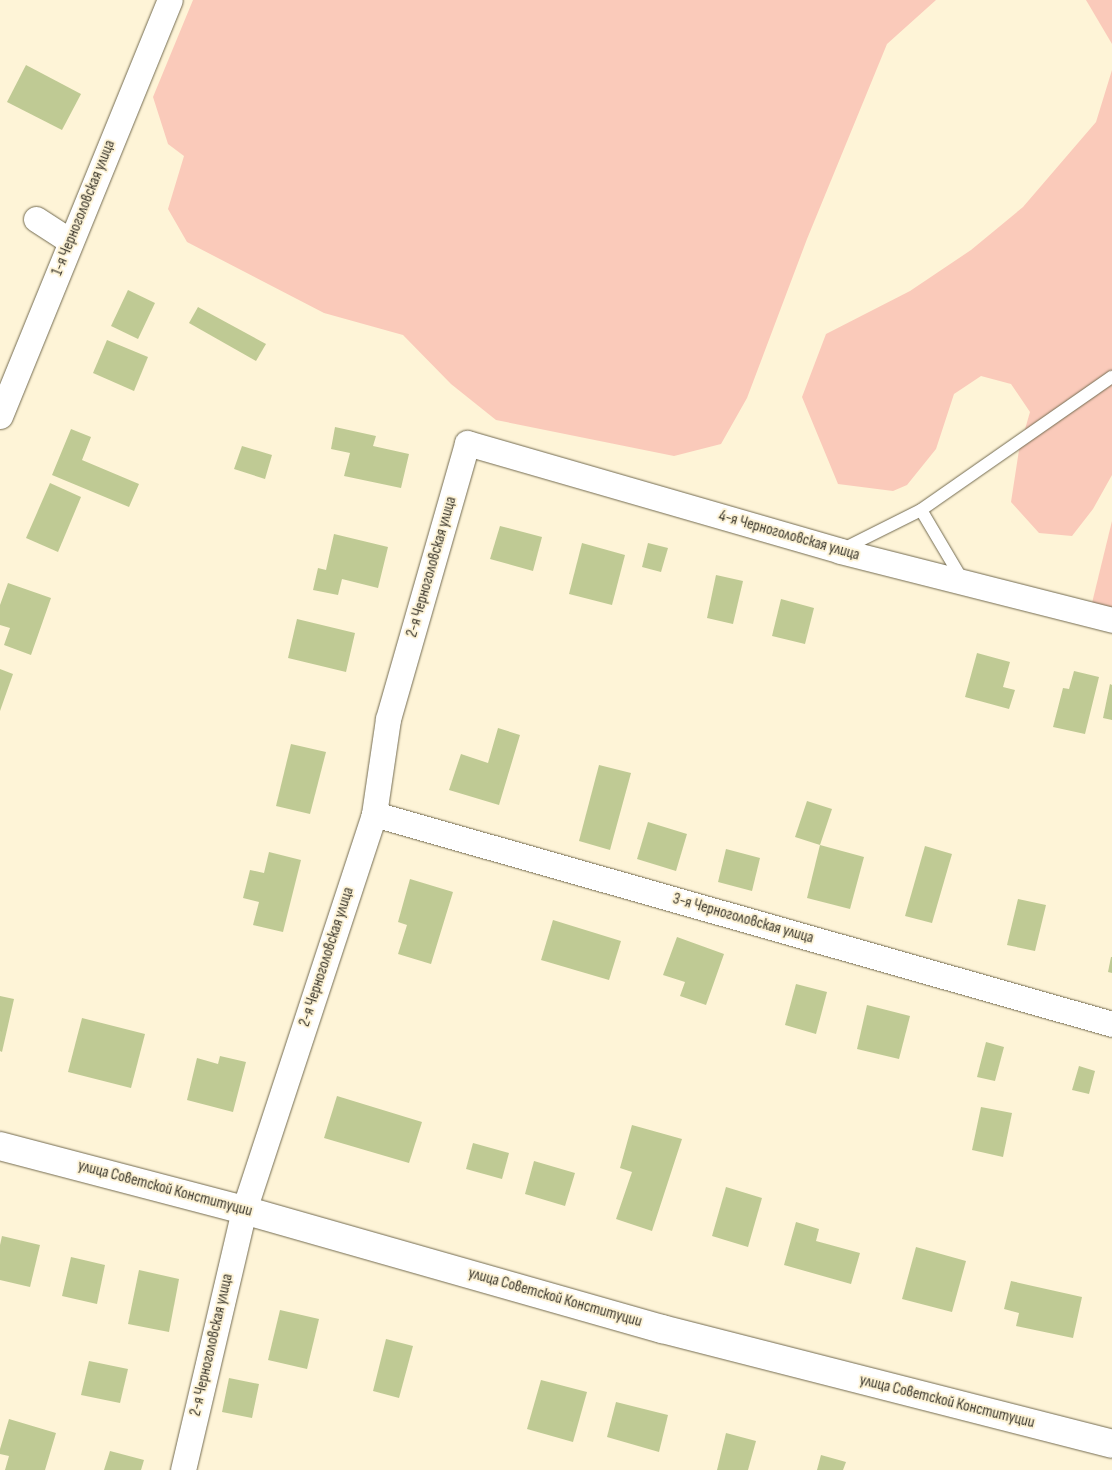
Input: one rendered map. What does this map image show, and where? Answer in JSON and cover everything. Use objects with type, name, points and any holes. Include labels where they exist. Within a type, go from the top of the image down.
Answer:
[{"type":"street","name":"1-я Черноголовская улица","points":[[0,416],[170,0]]},
{"type":"street","points":[[36,219],[70,241]]},
{"type":"street","name":"4-я Черноголовская улица","points":[[467,443],[840,551],[1112,620]]},
{"type":"street","name":"2-я Черноголовская улица","points":[[183,1470],[244,1210],[374,814],[388,719],[467,443]]},
{"type":"street","name":"3-я Черноголовская улица","points":[[374,814],[1112,1024]]},
{"type":"street","name":"улица Советской Конституции","points":[[0,1146],[244,1210],[662,1329],[1112,1444]]},
{"type":"lane","points":[[840,551],[921,510],[1112,377]]},
{"type":"lane","points":[[921,510],[964,583]]},
{"type":"shaded area","points":[[193,0],[936,0],[887,44],[807,239],[747,398],[721,444],[674,456],[496,420],[451,384],[403,335],[324,313],[187,242],[168,209],[184,156],[168,144],[153,97]]},
{"type":"shaded area","points":[[1086,0],[1112,0],[1112,44]]},
{"type":"shaded area","points":[[1112,70],[1112,475],[1093,509],[1072,536],[1039,533],[1011,502],[1019,450],[1030,412],[1011,384],[981,376],[954,394],[936,449],[907,485],[893,491],[838,484],[802,397],[826,334],[910,291],[971,250],[1023,207],[1096,122]]},
{"type":"shaded area","points":[[1112,521],[1112,608],[1092,603]]},
{"type":"building","points":[[26,65],[81,94],[62,130],[7,102]]},
{"type":"building","points":[[128,290],[155,303],[138,339],[111,326]]},
{"type":"building","points":[[198,307],[266,344],[256,361],[189,323]]},
{"type":"building","points":[[107,340],[148,357],[134,391],[93,373]]},
{"type":"building","points":[[335,427],[376,436],[373,446],[409,454],[401,488],[344,476],[350,453],[331,449]]},
{"type":"building","points":[[71,429],[91,437],[82,460],[139,484],[129,507],[52,475]]},
{"type":"building","points":[[242,446],[272,455],[265,479],[234,469]]},
{"type":"building","points":[[50,483],[81,497],[58,552],[26,538]]},
{"type":"building","points":[[500,526],[542,537],[533,571],[490,559]]},
{"type":"building","points":[[334,534],[388,547],[378,588],[342,579],[338,595],[313,590],[318,568],[326,570]]},
{"type":"building","points":[[582,543],[625,555],[612,605],[569,594]]},
{"type":"building","points":[[648,543],[668,548],[661,572],[642,567]]},
{"type":"building","points":[[716,575],[743,581],[733,624],[707,618]]},
{"type":"building","points":[[8,583],[51,598],[31,655],[4,645],[10,628],[0,625],[0,605]]},
{"type":"building","points":[[781,599],[814,608],[805,644],[772,636]]},
{"type":"building","points":[[297,619],[355,633],[346,672],[288,658]]},
{"type":"building","points":[[977,653],[1010,662],[1003,687],[1015,690],[1009,709],[965,697]]},
{"type":"building","points":[[0,669],[13,674],[0,711]]},
{"type":"building","points":[[1074,671],[1099,677],[1085,734],[1053,727],[1063,688],[1069,689]]},
{"type":"building","points":[[1110,684],[1112,685],[1112,720],[1103,718]]},
{"type":"building","points":[[498,728],[520,735],[499,805],[449,790],[461,754],[488,763]]},
{"type":"building","points":[[291,744],[326,752],[310,814],[276,806]]},
{"type":"building","points":[[599,765],[631,773],[610,850],[579,841]]},
{"type":"building","points":[[807,801],[832,809],[820,845],[795,837]]},
{"type":"building","points":[[648,822],[687,834],[676,871],[637,859]]},
{"type":"building","points":[[820,845],[864,857],[850,909],[807,898]]},
{"type":"building","points":[[925,846],[952,854],[932,923],[905,916]]},
{"type":"building","points":[[726,849],[760,858],[752,891],[718,882]]},
{"type":"building","points":[[269,852],[301,860],[283,932],[253,925],[259,902],[243,898],[250,870],[264,873]]},
{"type":"building","points":[[410,879],[453,892],[431,964],[398,954],[407,925],[398,922]]},
{"type":"building","points":[[1018,899],[1046,905],[1035,951],[1007,945]]},
{"type":"building","points":[[553,920],[621,941],[609,980],[541,960]]},
{"type":"building","points":[[677,937],[724,954],[706,1005],[680,996],[685,982],[663,975]]},
{"type":"building","points":[[1112,957],[1112,973],[1108,972]]},
{"type":"building","points":[[796,984],[827,992],[816,1034],[785,1025]]},
{"type":"building","points":[[0,996],[14,999],[2,1052],[0,1051]]},
{"type":"building","points":[[867,1005],[910,1016],[899,1059],[857,1049]]},
{"type":"building","points":[[82,1018],[145,1034],[131,1088],[68,1072]]},
{"type":"building","points":[[986,1042],[1004,1047],[995,1081],[977,1077]]},
{"type":"building","points":[[220,1056],[246,1062],[233,1112],[187,1100],[197,1058],[218,1064]]},
{"type":"building","points":[[1079,1066],[1095,1071],[1089,1094],[1072,1090]]},
{"type":"building","points":[[337,1096],[422,1122],[409,1163],[324,1138]]},
{"type":"building","points":[[981,1107],[1012,1113],[1003,1157],[972,1150]]},
{"type":"building","points":[[632,1125],[682,1139],[652,1231],[616,1219],[632,1172],[620,1168]]},
{"type":"building","points":[[473,1143],[509,1153],[502,1179],[466,1169]]},
{"type":"building","points":[[534,1161],[575,1173],[565,1206],[525,1194]]},
{"type":"building","points":[[726,1187],[762,1198],[748,1247],[712,1236]]},
{"type":"building","points":[[796,1222],[819,1229],[816,1241],[860,1253],[851,1284],[784,1265]]},
{"type":"building","points":[[2,1236],[40,1245],[30,1287],[0,1280],[0,1245]]},
{"type":"building","points":[[916,1247],[966,1261],[952,1312],[902,1299]]},
{"type":"building","points":[[71,1257],[105,1265],[97,1304],[62,1296]]},
{"type":"building","points":[[139,1270],[179,1279],[169,1332],[128,1324]]},
{"type":"building","points":[[1011,1281],[1082,1297],[1073,1338],[1016,1326],[1019,1313],[1004,1309]]},
{"type":"building","points":[[280,1310],[319,1319],[307,1369],[268,1360]]},
{"type":"building","points":[[386,1339],[413,1346],[399,1398],[373,1391]]},
{"type":"building","points":[[89,1361],[128,1369],[120,1403],[81,1395]]},
{"type":"building","points":[[229,1378],[259,1384],[252,1418],[222,1412]]},
{"type":"building","points":[[541,1380],[587,1392],[573,1442],[527,1429]]},
{"type":"building","points":[[616,1402],[668,1415],[659,1452],[607,1437]]},
{"type":"building","points":[[9,1419],[56,1433],[45,1470],[5,1470],[9,1456],[0,1454],[0,1449]]},
{"type":"building","points":[[726,1433],[756,1441],[748,1470],[717,1470]]},
{"type":"building","points":[[110,1451],[144,1460],[141,1470],[104,1470]]},
{"type":"building","points":[[821,1455],[846,1462],[843,1470],[817,1470]]}]
